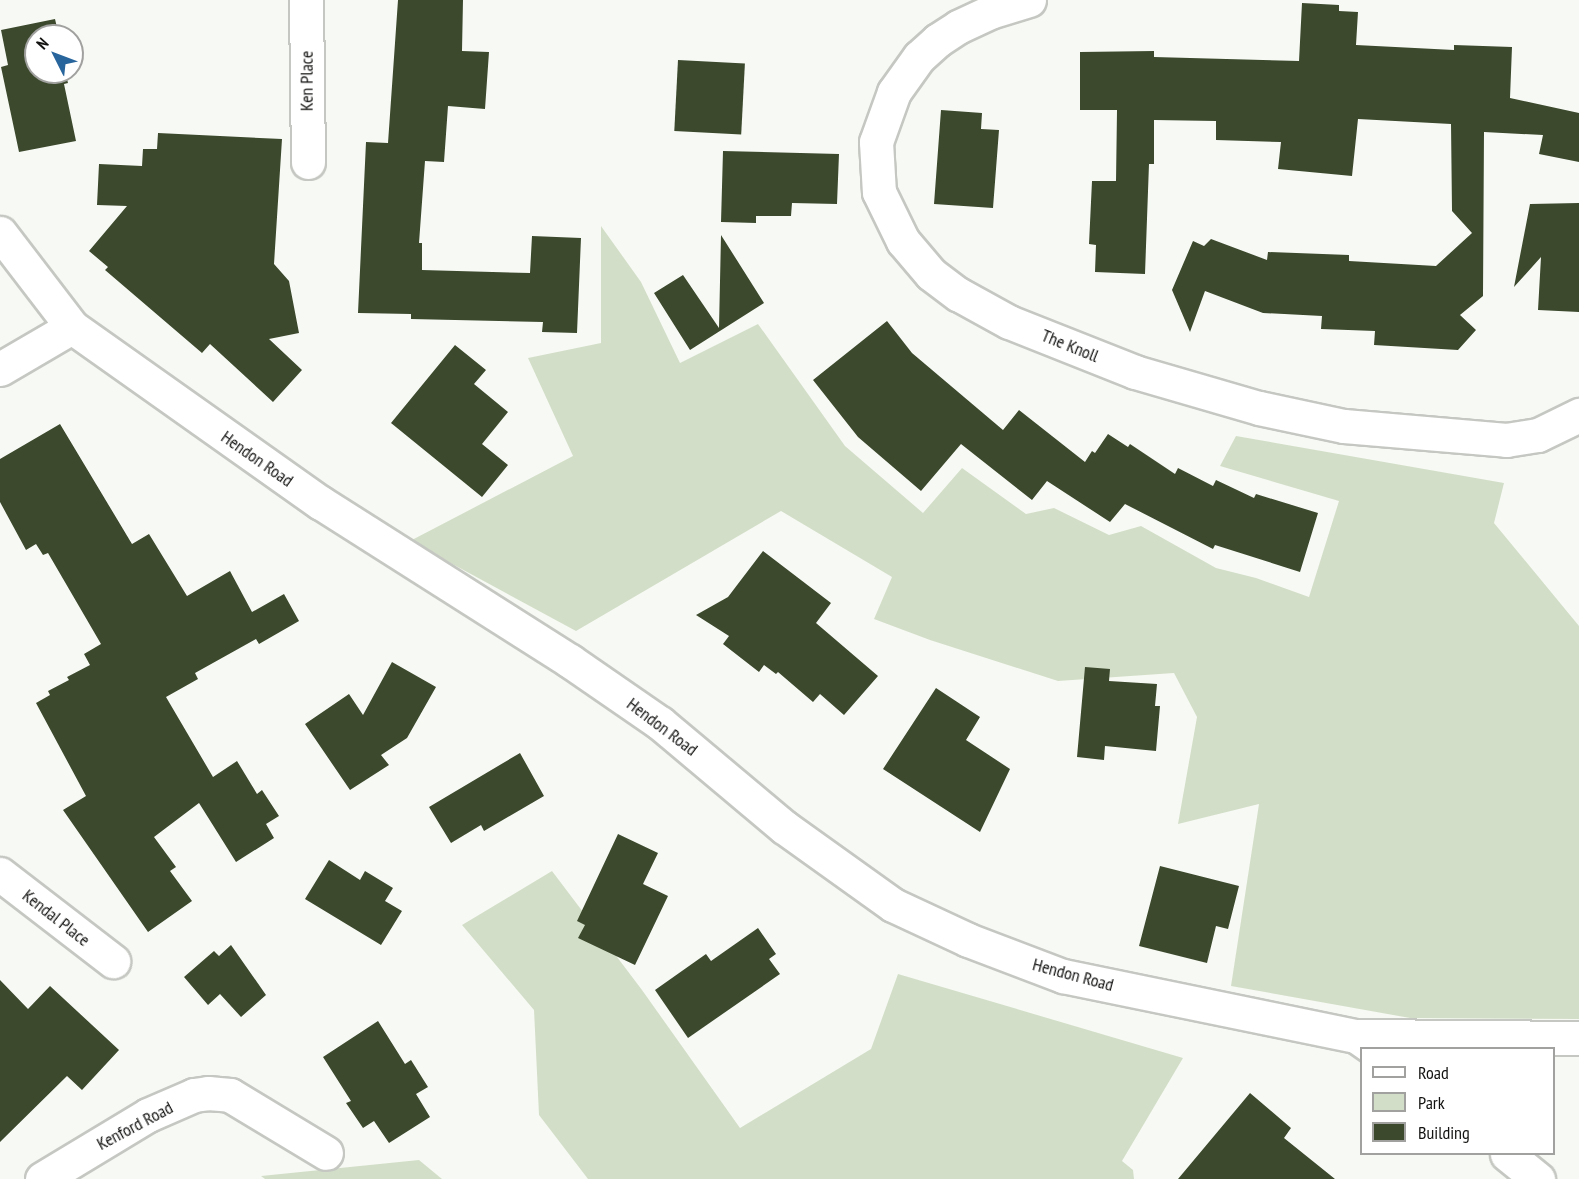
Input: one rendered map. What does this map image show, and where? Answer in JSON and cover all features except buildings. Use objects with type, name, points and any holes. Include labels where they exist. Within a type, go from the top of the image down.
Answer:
[{"type":"street","name":"Ken Place","points":[[306,0],[308,162]]},
{"type":"street","name":"The Knoll","points":[[1029,0],[990,12],[958,27],[938,40],[920,57],[894,92],[876,142],[879,192],[903,241],[931,274],[958,294],[1009,322],[1135,372],[1259,408],[1344,426],[1506,440],[1538,435],[1579,415]]},
{"type":"street","name":"Hendon Road","points":[[0,233],[72,327],[321,503],[570,661],[660,723],[784,827],[893,905],[959,936],[1063,976],[1364,1042],[1579,1038]]},
{"type":"street","points":[[0,369],[72,327]]},
{"type":"street","name":"Kendal Place","points":[[0,874],[113,961]]},
{"type":"street","name":"Kenford Road","points":[[42,1179],[148,1115],[194,1095],[208,1093],[230,1095],[326,1153]]},
{"type":"street","points":[[1508,1155],[1538,1179]]},
{"type":"green space","points":[[601,226],[641,282],[680,363],[758,324],[845,446],[923,513],[962,468],[1026,514],[1054,508],[1109,535],[1141,526],[1216,568],[1256,578],[1309,597],[1339,501],[1220,466],[1236,436],[1504,483],[1494,523],[1579,626],[1579,1019],[1410,1018],[1231,986],[1259,804],[1178,824],[1197,717],[1174,673],[1058,681],[930,640],[874,619],[892,577],[781,511],[576,631],[410,541],[573,456],[528,358],[601,343]]},
{"type":"green space","points":[[552,871],[642,990],[740,1128],[871,1049],[898,974],[1183,1058],[1122,1161],[1133,1170],[1134,1179],[588,1179],[539,1115],[534,1010],[462,925]]},
{"type":"green space","points":[[419,1160],[442,1179],[265,1179],[261,1176]]}]
